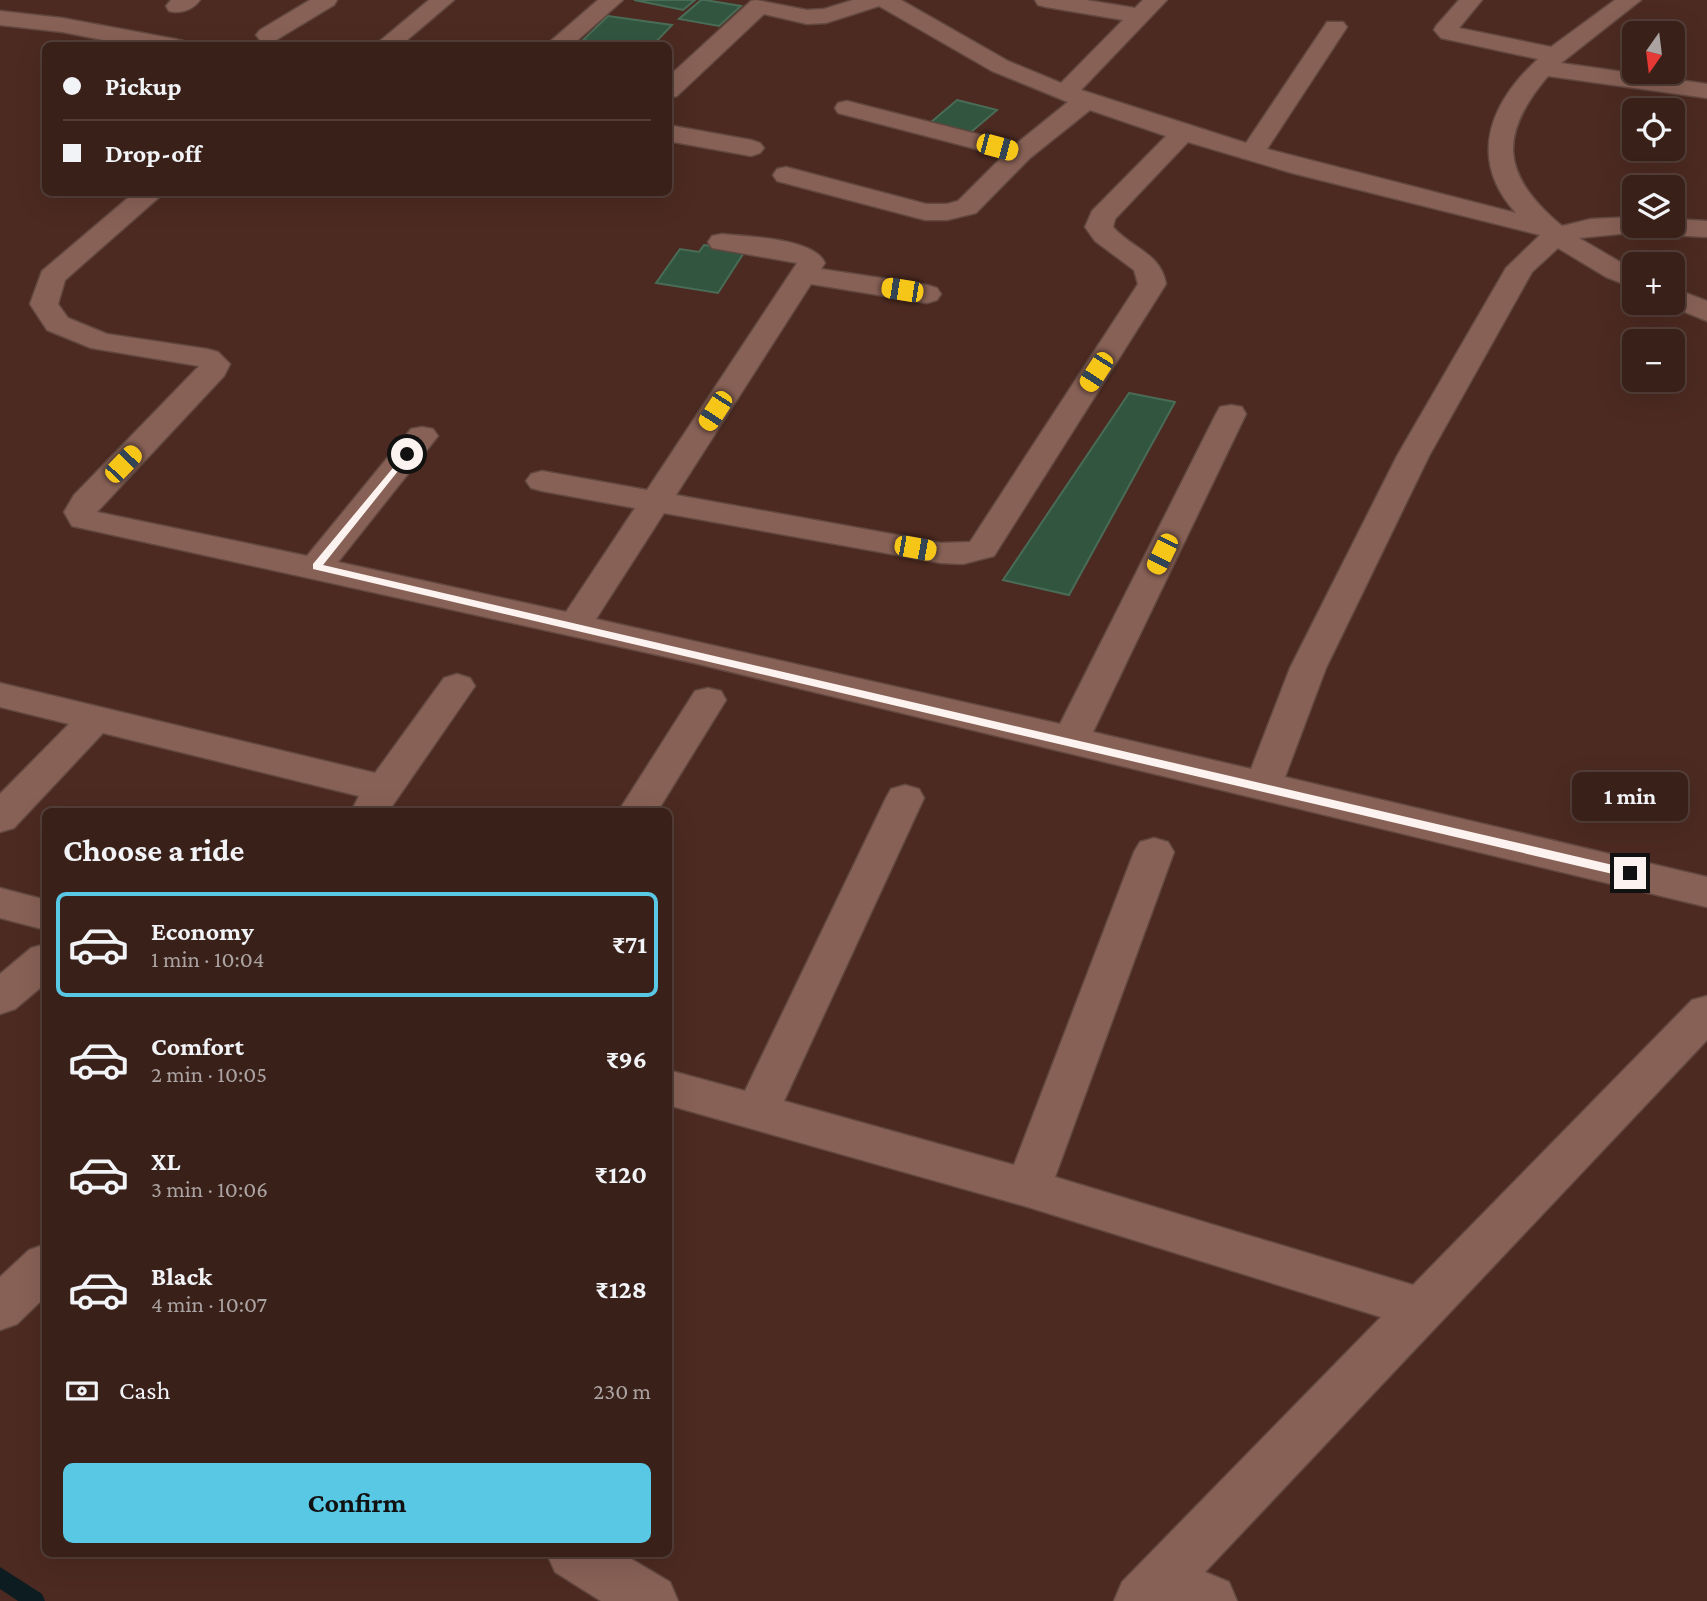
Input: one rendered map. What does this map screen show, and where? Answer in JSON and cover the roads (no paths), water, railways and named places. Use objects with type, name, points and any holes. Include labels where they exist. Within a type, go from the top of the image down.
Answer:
[{"type":"street","points":[[268,35],[326,0]]},
{"type":"street","points":[[390,42],[443,0]]},
{"type":"street","points":[[561,42],[612,0]]},
{"type":"street","points":[[735,0],[807,17],[826,16],[876,0]]},
{"type":"street","points":[[884,0],[1000,65],[1075,97],[1252,153],[1553,232],[1591,227],[1707,229]]},
{"type":"street","points":[[1046,0],[1148,8]]},
{"type":"street","points":[[1471,0],[1448,26],[1446,30],[1449,33],[1549,61],[1707,91]]},
{"type":"street","points":[[1622,274],[1597,263],[1553,232],[1514,191],[1501,163],[1501,134],[1523,89],[1549,61],[1630,0]]},
{"type":"street","points":[[672,87],[759,6]]},
{"type":"street","points":[[786,175],[925,212],[947,212],[967,207],[1075,97],[1148,8]]},
{"type":"street","points":[[0,18],[62,25],[153,42]]},
{"type":"street","points":[[1252,153],[1335,27]]},
{"type":"street","points":[[847,108],[1021,153]]},
{"type":"street","points":[[542,481],[941,553],[963,554],[982,549],[1152,284],[1152,271],[1146,264],[1104,236],[1099,227],[1102,218],[1183,133]]},
{"type":"street","points":[[672,134],[751,148]]},
{"type":"street","points":[[147,196],[52,277],[44,304],[57,324],[101,342],[207,358],[215,364],[213,370],[79,512],[84,519],[316,567],[574,626],[1707,892]]},
{"type":"street","points":[[1262,786],[1308,668],[1413,456],[1520,268],[1553,232]]},
{"type":"street","points":[[574,626],[811,263],[809,258],[800,253],[722,242]]},
{"type":"street","points":[[805,275],[927,294]]},
{"type":"street","points":[[1685,302],[1707,312]]},
{"type":"street","points":[[1070,741],[1231,414]]},
{"type":"street","points":[[316,567],[422,436]]},
{"type":"street","points":[[0,695],[95,719],[376,800],[457,686]]},
{"type":"street","points":[[640,808],[708,700]]},
{"type":"street","points":[[0,818],[95,719]]},
{"type":"street","points":[[757,1112],[905,798]]},
{"type":"street","points":[[1027,1188],[1154,852]]},
{"type":"street","points":[[0,903],[42,914]]},
{"type":"street","points":[[0,998],[42,962]]},
{"type":"street","points":[[1152,1590],[1707,1012]]},
{"type":"street","points":[[672,1088],[1027,1188],[1423,1309]]},
{"type":"street","points":[[0,1309],[42,1268]]},
{"type":"street","points":[[579,1557],[651,1601]]},
{"type":"street","points":[[1152,1590],[1210,1601]]},
{"type":"waterway","points":[[0,1577],[35,1601]]}]
